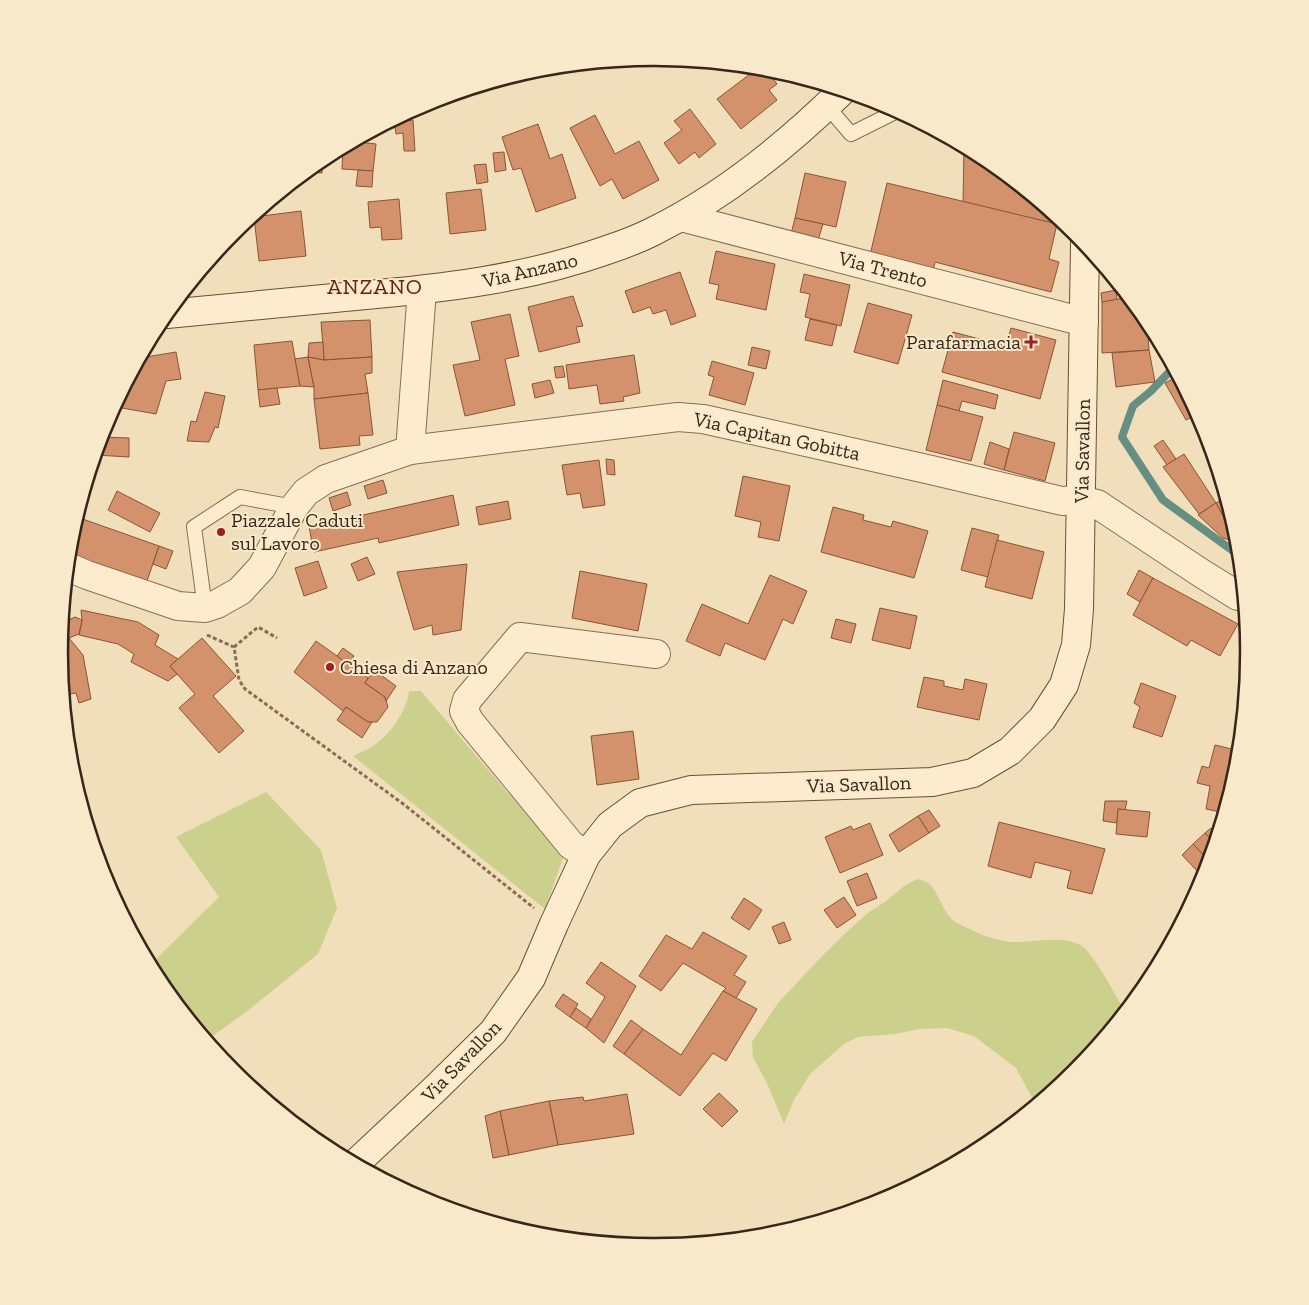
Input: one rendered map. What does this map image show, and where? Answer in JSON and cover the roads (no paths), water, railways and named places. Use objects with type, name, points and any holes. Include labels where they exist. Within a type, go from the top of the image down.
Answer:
[{"type":"street","name":"Via Anzano","points":[[177,313],[422,290],[476,283],[554,267],[618,246],[651,233],[681,217],[767,158],[797,134],[834,98]]},
{"type":"street","name":"Via Trento","points":[[681,217],[1084,322]]},
{"type":"street","name":"Via Savallon","points":[[360,1159],[493,1032],[531,978],[586,855],[610,825],[640,803],[692,790],[932,782],[973,773],[1010,751],[1042,719],[1064,684],[1076,645],[1079,609],[1085,255]]},
{"type":"street","points":[[410,450],[422,290]]},
{"type":"street","name":"Via Capitan Gobitta","points":[[204,621],[218,604],[240,591],[262,567],[294,506],[306,492],[326,479],[410,450],[678,416],[703,419],[1062,501],[1081,500],[1097,504],[1238,596]]},
{"type":"street","points":[[74,569],[87,576],[178,606],[204,621]]},
{"type":"street","points":[[586,855],[571,845],[470,722],[464,712],[467,700],[520,637],[656,654]]},
{"type":"lane","points":[[834,98],[851,134],[889,115]]},
{"type":"lane","points":[[204,621],[194,527],[240,497],[294,506]]},
{"type":"waterway","points":[[1169,372],[1133,406],[1122,437],[1163,500],[1231,550]]},
{"type":"place","name":"Parafarmacia","points":[[1031,342]]},
{"type":"place","name":"Piazzale Caduti sul Lavoro","points":[[221,532]]},
{"type":"place","name":"Chiesa di Anzano","points":[[330,667]]},
{"type":"district","name":"ANZANO","points":[[375,286]]}]
